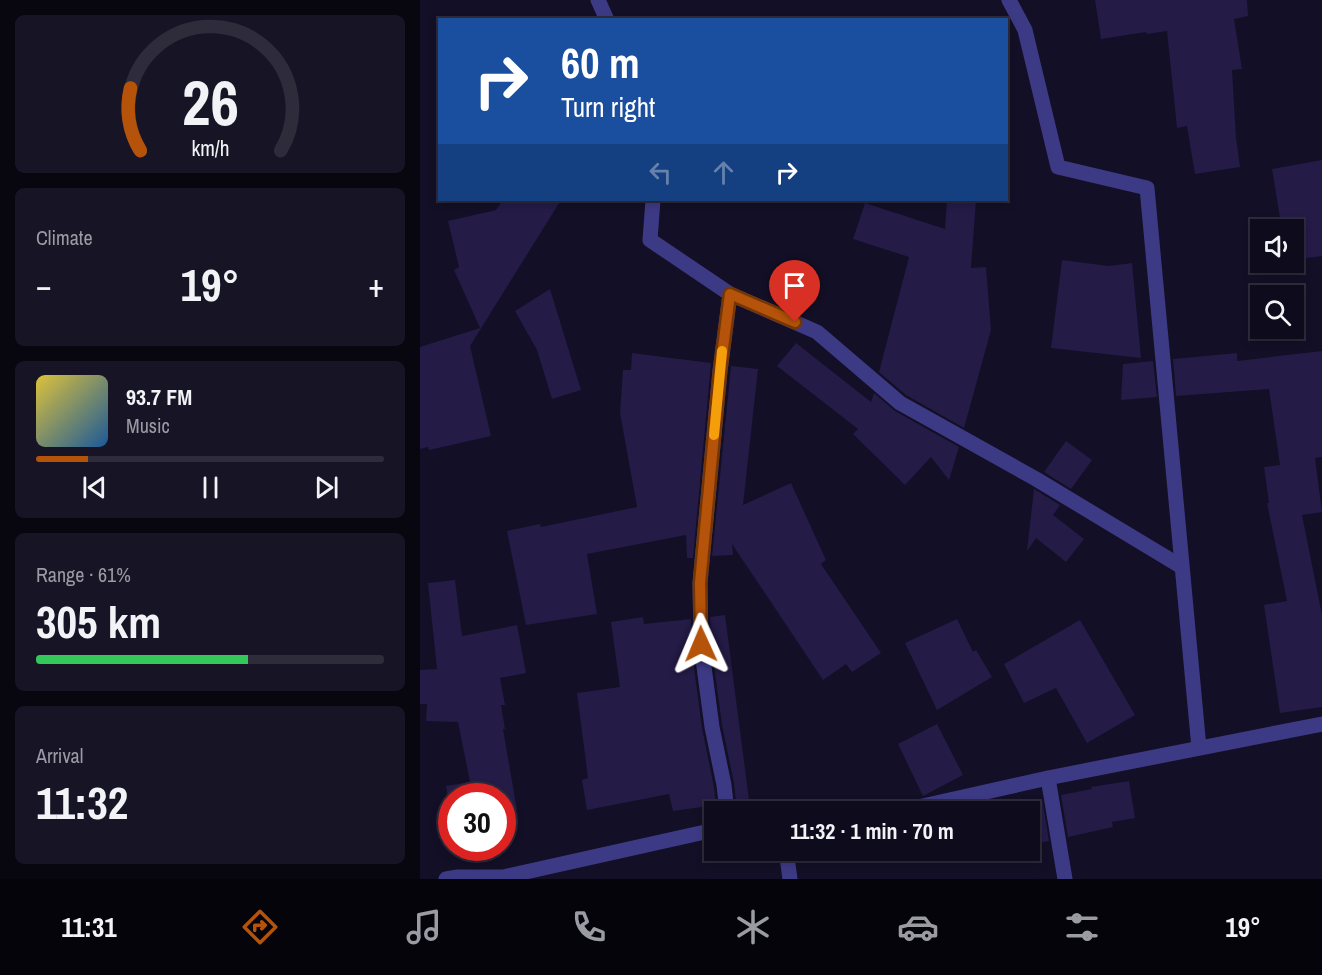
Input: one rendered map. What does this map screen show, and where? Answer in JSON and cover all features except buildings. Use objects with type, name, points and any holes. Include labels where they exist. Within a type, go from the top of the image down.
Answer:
[{"type":"street","points":[[598,0],[605,18]]},
{"type":"street","points":[[1010,0],[1025,30],[1058,167],[1147,188],[1199,748]]},
{"type":"street","points":[[653,201],[650,240],[730,294],[817,332],[900,403],[1036,479],[1182,567]]},
{"type":"street","points":[[726,801],[712,727],[701,644],[700,583],[720,371],[730,294]]},
{"type":"street","points":[[945,801],[1048,778],[1322,724]]},
{"type":"street","points":[[1048,778],[1065,879]]},
{"type":"street","points":[[446,879],[503,878],[704,832]]},
{"type":"street","points":[[788,861],[790,879]]},
{"type":"slow traffic","points":[[714,435],[722,351]]},
{"type":"route","points":[[701,644],[700,583],[720,371],[730,294],[795,322]]}]
